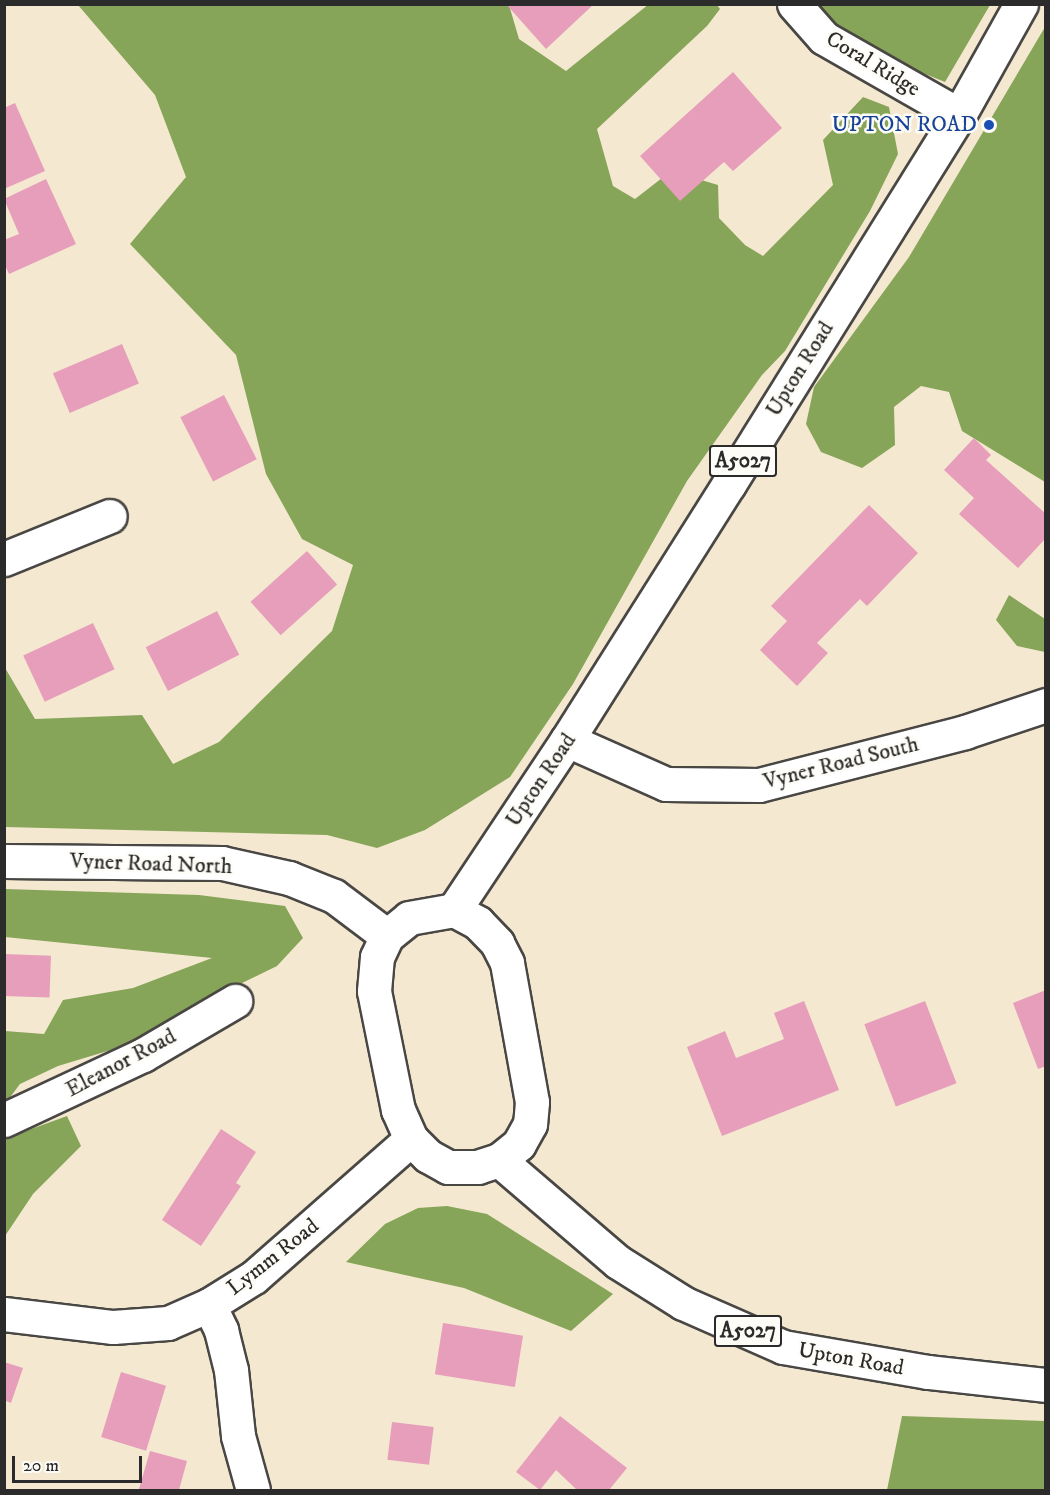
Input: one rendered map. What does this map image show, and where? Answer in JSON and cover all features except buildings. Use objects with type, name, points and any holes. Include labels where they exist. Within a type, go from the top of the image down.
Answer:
[{"type":"main road","name":"Coral Ridge","points":[[794,4],[824,38],[959,115]]},
{"type":"main road","name":"Upton Road","points":[[454,910],[567,740],[959,115],[1022,4]]},
{"type":"main road","points":[[4,559],[110,516]]},
{"type":"main road","name":"Vyner Road South","points":[[567,740],[666,784],[759,784],[965,732],[1046,705]]},
{"type":"main road","name":"Vyner Road North","points":[[4,861],[222,863],[289,878],[334,896],[387,936]]},
{"type":"main road","points":[[454,910],[478,923],[497,943],[507,963],[532,1102],[530,1124],[519,1144],[499,1160],[478,1167],[448,1167],[428,1156],[411,1139],[398,1110],[374,991],[377,957],[387,936],[410,918],[454,910]]},
{"type":"main road","name":"Eleanor Road","points":[[4,1120],[143,1054],[234,1001]]},
{"type":"main road","name":"Lymm Road","points":[[4,1314],[113,1327],[168,1323],[209,1305],[254,1277],[411,1139]]},
{"type":"main road","name":"Upton Road","points":[[499,1160],[618,1262],[683,1303],[783,1347],[928,1372],[1032,1386],[1046,1385]]},
{"type":"main road","points":[[209,1305],[221,1330],[231,1370],[238,1436],[253,1491]]},
{"type":"green space","points":[[649,4],[717,5],[720,9],[707,26],[597,129],[613,186],[635,199],[671,171],[718,185],[719,218],[745,245],[763,256],[833,185],[823,140],[863,97],[889,107],[898,154],[870,211],[785,351],[762,375],[687,481],[573,684],[510,777],[425,830],[377,848],[327,835],[5,827],[4,666],[35,719],[142,715],[173,764],[219,742],[332,631],[353,565],[302,539],[266,474],[236,355],[130,244],[186,177],[155,95],[78,5],[509,5],[519,39],[566,71]]},
{"type":"green space","points":[[806,5],[990,5],[945,82],[843,41]]},
{"type":"green space","points":[[1045,27],[1045,482],[962,431],[949,392],[921,386],[894,407],[895,445],[862,468],[821,452],[806,424],[814,387],[909,257]]},
{"type":"green space","points":[[1009,595],[1045,619],[1045,652],[1017,646],[996,620]]},
{"type":"green space","points":[[5,889],[199,895],[285,906],[303,938],[277,966],[172,1017],[134,1043],[58,1066],[20,1084],[5,1104],[5,1031],[44,1034],[63,1000],[133,988],[212,958],[5,937]]},
{"type":"green space","points":[[67,1116],[81,1146],[33,1194],[5,1236],[5,1118],[23,1132]]},
{"type":"green space","points":[[447,1206],[487,1214],[613,1294],[571,1331],[464,1288],[346,1262],[385,1224],[418,1208]]},
{"type":"green space","points":[[902,1416],[1045,1421],[1045,1490],[887,1490]]},
{"type":"place","name":"UPTON ROAD","points":[[989,125]]}]
